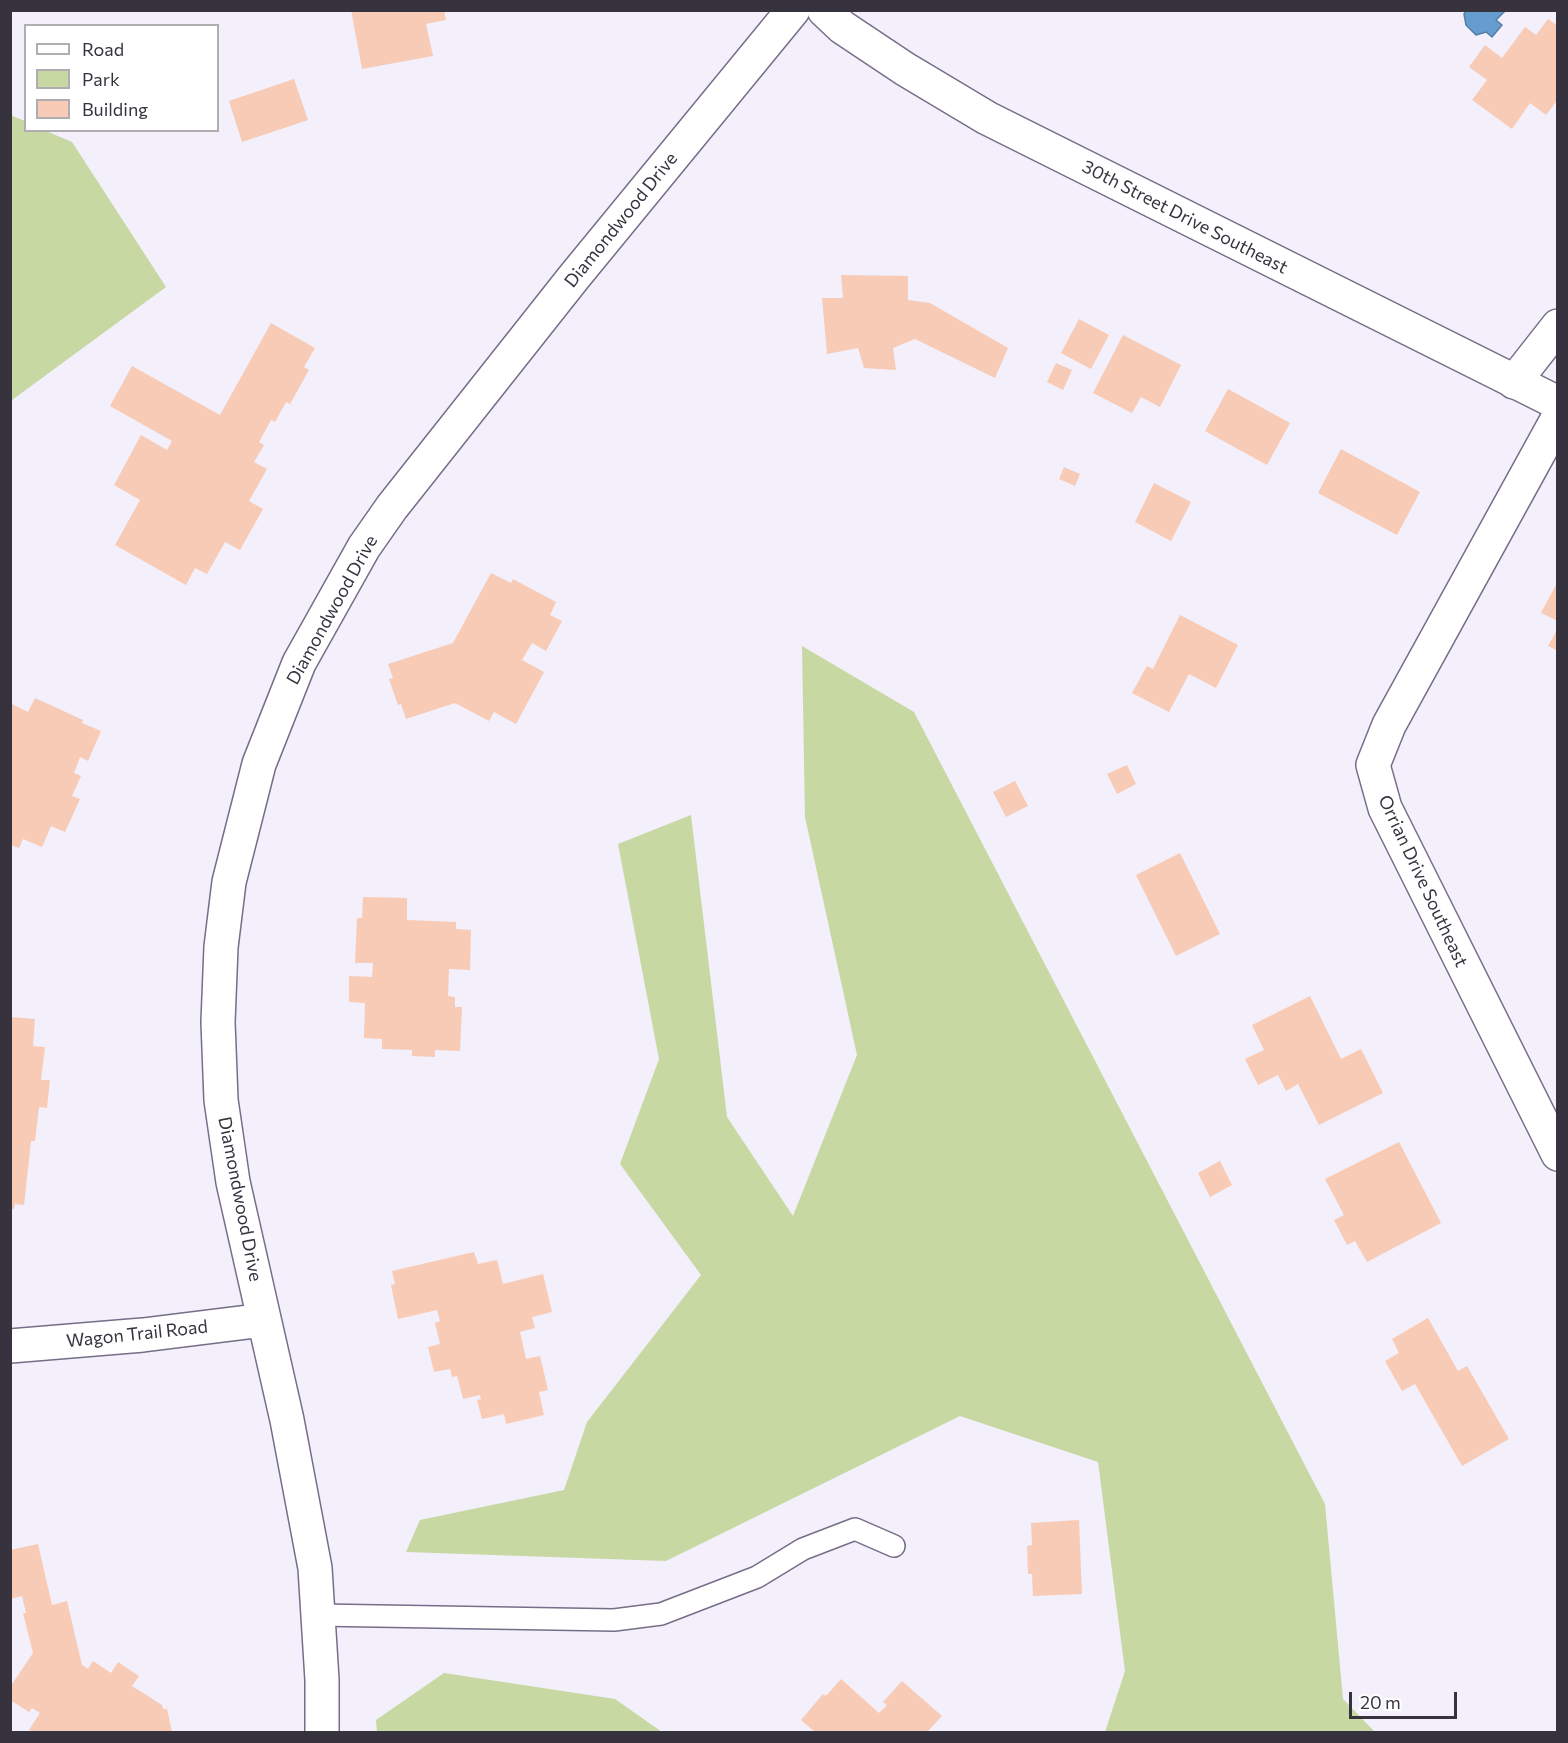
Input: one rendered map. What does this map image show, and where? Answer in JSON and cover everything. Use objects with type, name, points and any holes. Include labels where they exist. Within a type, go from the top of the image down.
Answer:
[{"type":"street","name":"Diamondwood Drive","points":[[322,1732],[322,1680],[315,1568],[287,1420],[233,1182],[221,1100],[218,1022],[221,947],[229,882],[259,764],[299,663],[364,547],[392,507],[577,273],[794,10]]},
{"type":"street","name":"30th Street Drive Southeast","points":[[824,10],[842,27],[905,69],[987,118],[1557,403]]},
{"type":"street","points":[[1514,381],[1557,326]]},
{"type":"street","name":"Orrian Drive Southeast","points":[[1557,418],[1389,725],[1373,765],[1385,808],[1557,1154]]},
{"type":"street","name":"Wagon Trail Road","points":[[10,1346],[143,1335],[264,1320]]},
{"type":"lane","points":[[318,1615],[614,1620],[661,1614],[757,1577],[803,1550],[855,1529],[894,1546]]},
{"type":"green space","points":[[10,115],[24,121],[24,132],[48,132],[72,142],[166,287],[12,400],[11,413]]},
{"type":"green space","points":[[802,646],[914,712],[1325,1504],[1343,1699],[1375,1732],[1105,1732],[1125,1671],[1098,1462],[960,1416],[666,1561],[406,1552],[420,1520],[564,1490],[587,1422],[701,1275],[620,1164],[659,1059],[618,844],[691,815],[727,1117],[793,1216],[857,1055],[805,817]]},
{"type":"green space","points":[[444,1673],[615,1699],[662,1732],[377,1732],[376,1720]]},
{"type":"water","points":[[1466,11],[1505,11],[1496,20],[1502,25],[1492,37],[1486,32],[1476,35],[1466,25],[1464,14]]},
{"type":"building","points":[[351,10],[444,10],[446,20],[426,24],[433,56],[362,69]]},
{"type":"building","points":[[1548,19],[1558,26],[1558,99],[1546,115],[1530,103],[1512,129],[1472,100],[1487,80],[1469,67],[1485,45],[1502,58],[1525,27],[1536,35]]},
{"type":"building","points":[[294,79],[308,120],[242,142],[229,101]]},
{"type":"building","points":[[841,275],[908,276],[908,300],[930,303],[1008,348],[995,378],[915,339],[893,348],[896,370],[864,368],[858,348],[827,354],[822,298],[843,298]]},
{"type":"building","points":[[1079,319],[1109,335],[1091,369],[1061,353]]},
{"type":"building","points":[[271,323],[315,348],[304,367],[309,370],[290,404],[286,402],[275,422],[271,420],[259,442],[264,445],[254,462],[267,469],[249,501],[263,509],[240,550],[225,542],[207,574],[195,568],[186,585],[115,545],[140,500],[114,485],[141,435],[167,450],[172,441],[110,406],[132,366],[220,415]]},
{"type":"building","points":[[1123,335],[1181,365],[1160,407],[1141,397],[1132,413],[1093,393]]},
{"type":"building","points":[[1056,363],[1072,370],[1063,390],[1047,382]]},
{"type":"building","points":[[1228,389],[1290,423],[1267,465],[1205,431]]},
{"type":"building","points":[[1341,449],[1420,492],[1397,535],[1318,493]]},
{"type":"building","points":[[1064,467],[1080,474],[1075,486],[1059,479]]},
{"type":"building","points":[[1154,483],[1191,502],[1171,541],[1135,522]]},
{"type":"building","points":[[491,573],[511,583],[513,579],[556,602],[550,615],[562,621],[546,651],[532,643],[522,660],[544,672],[516,724],[494,712],[489,721],[455,703],[406,719],[401,704],[398,705],[389,679],[393,678],[388,664],[453,643]]},
{"type":"building","points":[[1558,581],[1558,621],[1541,613]]},
{"type":"building","points":[[1180,615],[1238,645],[1216,688],[1189,674],[1169,712],[1132,693],[1147,666],[1153,669]]},
{"type":"building","points":[[1558,628],[1558,651],[1548,646]]},
{"type":"building","points":[[35,698],[101,731],[88,761],[80,757],[74,773],[81,776],[72,796],[80,799],[65,832],[51,826],[42,847],[23,839],[19,848],[10,845],[10,707],[12,704],[28,712]]},
{"type":"building","points":[[1127,765],[1136,784],[1117,794],[1107,774]]},
{"type":"building","points":[[1015,781],[1028,806],[1006,817],[993,792]]},
{"type":"building","points":[[1180,853],[1220,934],[1176,956],[1136,875]]},
{"type":"building","points":[[363,897],[407,898],[407,920],[456,922],[456,929],[471,930],[470,970],[449,969],[448,996],[455,997],[455,1007],[462,1007],[460,1051],[435,1050],[435,1057],[412,1056],[412,1050],[382,1049],[382,1039],[364,1038],[365,1003],[349,1002],[349,976],[372,977],[373,963],[355,963],[357,918],[362,918]]},
{"type":"building","points":[[1310,996],[1341,1059],[1361,1049],[1383,1093],[1319,1125],[1298,1084],[1286,1091],[1278,1075],[1258,1085],[1245,1059],[1264,1050],[1252,1025]]},
{"type":"building","points":[[10,1017],[35,1019],[33,1046],[45,1047],[41,1080],[50,1080],[47,1108],[39,1107],[35,1141],[31,1141],[24,1205],[15,1204],[14,1209],[10,1209]]},
{"type":"building","points":[[1399,1142],[1441,1223],[1367,1262],[1355,1241],[1347,1245],[1334,1220],[1344,1215],[1325,1179]]},
{"type":"building","points":[[1220,1161],[1232,1185],[1210,1197],[1198,1173]]},
{"type":"building","points":[[474,1252],[478,1264],[497,1260],[503,1284],[543,1274],[552,1312],[532,1317],[535,1328],[520,1332],[526,1359],[540,1356],[548,1390],[539,1392],[544,1415],[506,1424],[504,1414],[482,1419],[477,1400],[481,1399],[480,1395],[463,1399],[457,1376],[452,1377],[450,1369],[434,1372],[428,1347],[440,1344],[435,1323],[440,1321],[437,1310],[398,1319],[391,1285],[395,1284],[392,1271]]},
{"type":"building","points":[[1428,1318],[1458,1371],[1467,1366],[1509,1439],[1462,1466],[1415,1384],[1402,1391],[1385,1361],[1399,1353],[1392,1339]]},
{"type":"building","points":[[1079,1520],[1082,1594],[1033,1596],[1032,1574],[1028,1574],[1027,1546],[1032,1545],[1031,1523]]},
{"type":"building","points":[[38,1544],[52,1605],[67,1601],[82,1665],[88,1669],[93,1661],[111,1673],[118,1662],[139,1676],[132,1686],[162,1705],[163,1709],[167,1709],[172,1732],[34,1732],[29,1730],[40,1713],[32,1708],[29,1712],[10,1700],[10,1687],[33,1653],[23,1613],[26,1613],[22,1596],[10,1599],[10,1550]]},
{"type":"building","points":[[841,1679],[879,1713],[887,1705],[883,1702],[902,1681],[942,1716],[927,1732],[815,1732],[801,1720],[823,1694],[826,1696]]}]
